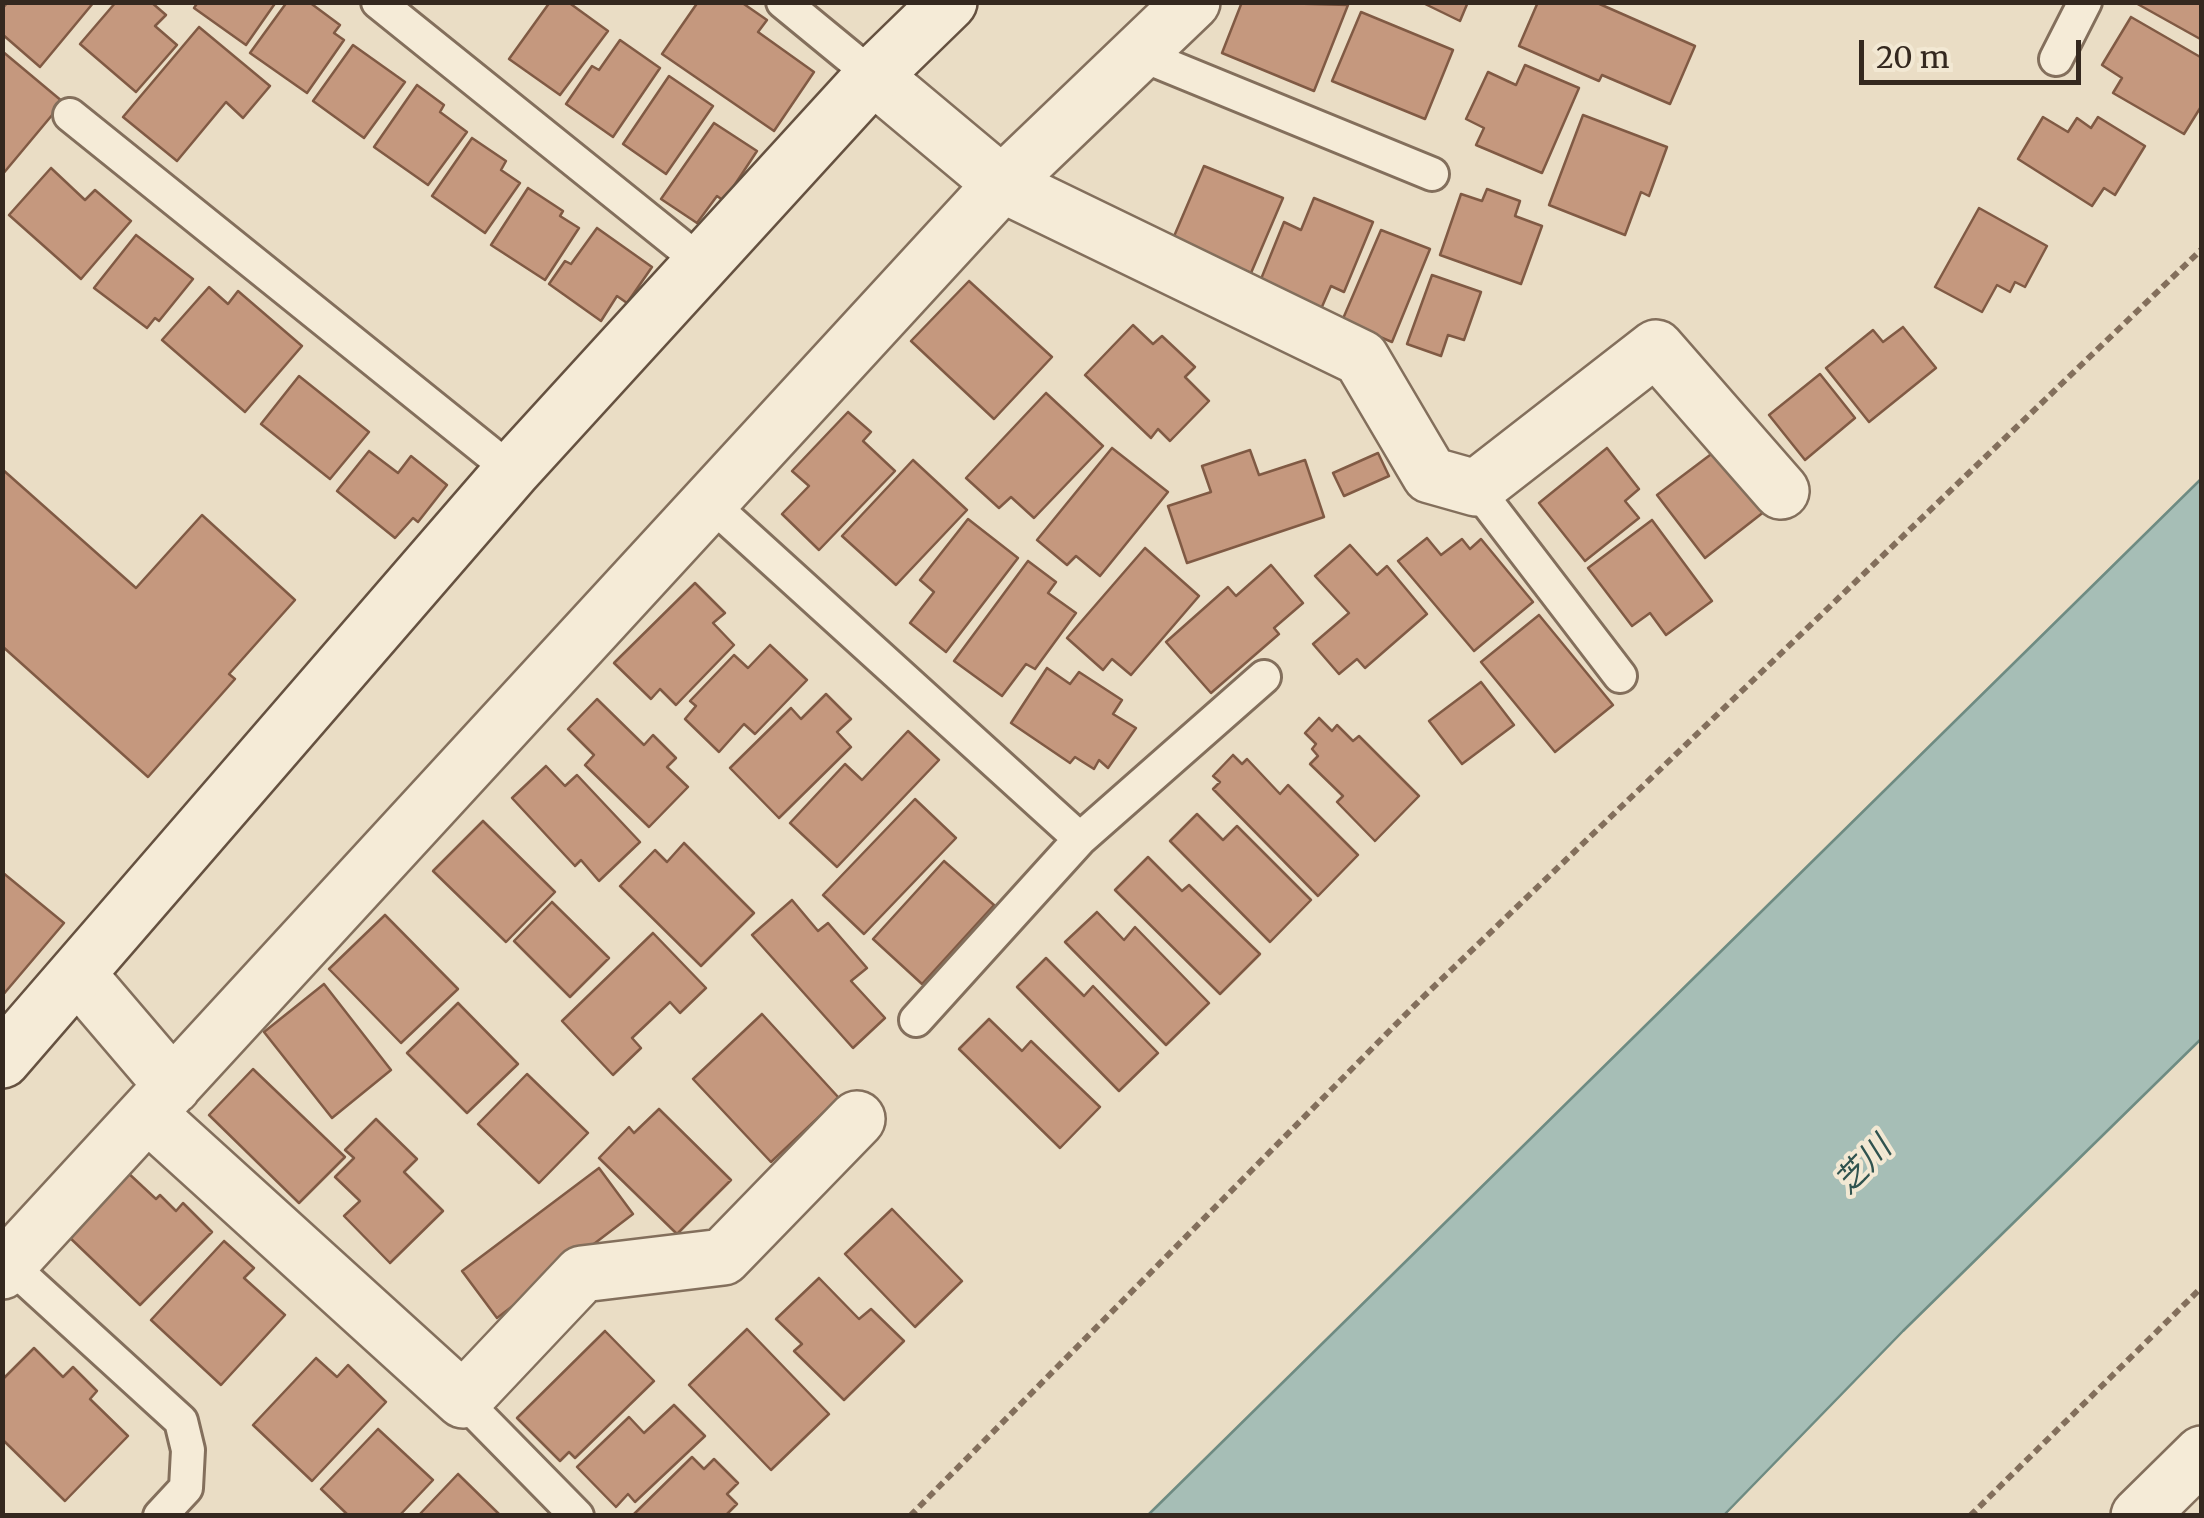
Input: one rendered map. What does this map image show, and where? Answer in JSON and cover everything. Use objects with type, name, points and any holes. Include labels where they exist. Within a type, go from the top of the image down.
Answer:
[{"type":"street","points":[[2,1060],[79,976],[512,471],[872,76],[949,2]]},
{"type":"street","points":[[6,1267],[1002,184],[1192,2]]},
{"type":"street","points":[[872,76],[1002,184],[1361,358],[1430,476],[1476,488],[1656,348],[1781,491]]},
{"type":"street","points":[[79,976],[160,1100],[463,1400],[582,1274],[723,1257],[857,1119]]},
{"type":"street","points":[[2139,1516],[2202,1454]]},
{"type":"lane","points":[[378,2],[702,263]]},
{"type":"lane","points":[[783,2],[872,76]]},
{"type":"lane","points":[[2056,59],[2085,2]]},
{"type":"lane","points":[[1138,54],[1432,174]]},
{"type":"lane","points":[[70,115],[512,471]]},
{"type":"lane","points":[[1476,488],[1620,676]]},
{"type":"lane","points":[[709,502],[1080,839]]},
{"type":"lane","points":[[916,1020],[1080,839],[1264,677]]},
{"type":"lane","points":[[6,1267],[181,1421],[188,1450],[186,1488],[160,1516]]},
{"type":"lane","points":[[463,1400],[577,1516]]},
{"type":"path","points":[[910,1516],[1419,1002],[2202,249]]},
{"type":"path","points":[[1970,1516],[2202,1287]]},
{"type":"water","name":"芝川","points":[[2201,479],[2201,1039],[1903,1331],[1724,1515],[1148,1515]]},
{"type":"building","points":[[8,2],[94,2],[40,67],[2,34],[2,9]]},
{"type":"building","points":[[116,2],[151,2],[166,15],[155,26],[177,45],[136,92],[80,44]]},
{"type":"building","points":[[198,2],[276,2],[246,45],[194,8]]},
{"type":"building","points":[[287,2],[309,2],[340,25],[334,33],[344,40],[307,93],[250,53]]},
{"type":"building","points":[[550,2],[568,2],[608,31],[560,95],[509,59]]},
{"type":"building","points":[[698,2],[741,2],[767,20],[758,32],[814,72],[774,131],[662,54]]},
{"type":"building","points":[[1242,2],[1348,5],[1314,91],[1222,53]]},
{"type":"building","points":[[1421,2],[1468,2],[1460,21]]},
{"type":"building","points":[[1538,2],[1595,2],[1695,46],[1670,104],[1602,75],[1599,81],[1519,46]]},
{"type":"building","points":[[2134,2],[2202,2],[2202,40]]},
{"type":"building","points":[[1361,12],[1453,50],[1425,119],[1332,81]]},
{"type":"building","points":[[2131,17],[2202,58],[2202,105],[2184,134],[2113,93],[2122,78],[2102,65]]},
{"type":"building","points":[[199,27],[270,86],[243,118],[226,102],[177,161],[123,117]]},
{"type":"building","points":[[620,40],[660,68],[613,137],[566,104],[592,66],[599,70]]},
{"type":"building","points":[[353,45],[405,82],[364,138],[313,101]]},
{"type":"building","points":[[2,51],[63,102],[2,175]]},
{"type":"building","points":[[1525,65],[1579,88],[1542,173],[1476,145],[1484,128],[1466,119],[1488,72],[1516,85]]},
{"type":"building","points":[[669,76],[713,106],[666,174],[623,144]]},
{"type":"building","points":[[417,85],[444,105],[440,112],[467,132],[428,185],[374,147]]},
{"type":"building","points":[[1583,115],[1667,147],[1649,196],[1641,192],[1625,235],[1549,205]]},
{"type":"building","points":[[2043,117],[2068,132],[2077,118],[2091,128],[2098,117],[2145,146],[2115,195],[2104,188],[2092,206],[2018,159]]},
{"type":"building","points":[[714,123],[757,151],[724,201],[717,196],[697,223],[661,199]]},
{"type":"building","points":[[472,138],[506,161],[501,170],[520,183],[485,233],[432,196]]},
{"type":"building","points":[[1204,166],[1283,198],[1251,273],[1172,241]]},
{"type":"building","points":[[51,168],[85,200],[95,190],[131,221],[81,279],[9,215]]},
{"type":"building","points":[[528,188],[563,211],[560,216],[579,228],[545,280],[491,245]]},
{"type":"building","points":[[1487,189],[1520,201],[1515,216],[1542,226],[1521,284],[1440,255],[1461,194],[1482,201]]},
{"type":"building","points":[[1314,198],[1373,222],[1344,292],[1331,286],[1321,309],[1259,284],[1284,222],[1301,230]]},
{"type":"building","points":[[1979,208],[2047,246],[2025,287],[2015,282],[2010,292],[1997,285],[1982,312],[1935,287]]},
{"type":"building","points":[[597,228],[652,267],[627,303],[617,296],[601,321],[549,284],[565,261],[571,264]]},
{"type":"building","points":[[1381,230],[1430,249],[1392,342],[1342,321]]},
{"type":"building","points":[[136,235],[193,279],[159,321],[155,318],[147,328],[94,288]]},
{"type":"building","points":[[1432,275],[1481,292],[1464,340],[1448,335],[1441,356],[1407,344]]},
{"type":"building","points":[[969,281],[1052,357],[994,419],[911,341]]},
{"type":"building","points":[[209,287],[228,304],[238,291],[302,346],[245,412],[162,340]]},
{"type":"building","points":[[1133,325],[1153,344],[1162,336],[1195,367],[1185,377],[1209,401],[1170,441],[1158,429],[1151,438],[1085,375]]},
{"type":"building","points":[[1903,327],[1936,368],[1869,422],[1826,368],[1873,330],[1883,342]]},
{"type":"building","points":[[1820,374],[1855,418],[1805,460],[1769,415]]},
{"type":"building","points":[[299,376],[369,432],[330,479],[261,424]]},
{"type":"building","points":[[1046,393],[1103,446],[1034,518],[1011,497],[999,508],[966,478]]},
{"type":"building","points":[[848,412],[871,432],[863,441],[895,471],[819,550],[782,514],[809,486],[792,471]]},
{"type":"building","points":[[1112,448],[1168,492],[1100,576],[1076,556],[1067,565],[1037,540]]},
{"type":"building","points":[[1607,448],[1639,489],[1625,501],[1639,518],[1585,561],[1539,503]]},
{"type":"building","points":[[1718,449],[1765,511],[1705,558],[1657,495]]},
{"type":"building","points":[[1250,450],[1259,475],[1305,460],[1324,517],[1187,563],[1168,506],[1211,492],[1202,466]]},
{"type":"building","points":[[369,451],[398,473],[411,456],[447,485],[418,522],[413,518],[395,538],[337,491]]},
{"type":"building","points":[[1378,453],[1389,476],[1344,496],[1333,473]]},
{"type":"building","points":[[913,460],[967,510],[896,585],[842,536]]},
{"type":"building","points":[[2,469],[136,588],[202,515],[295,600],[229,674],[235,679],[148,777],[2,646]]},
{"type":"building","points":[[968,519],[1018,558],[946,652],[910,623],[934,592],[920,580]]},
{"type":"building","points":[[1652,520],[1712,601],[1666,635],[1650,613],[1632,626],[1588,568]]},
{"type":"building","points":[[1427,538],[1441,555],[1462,539],[1470,549],[1481,539],[1533,602],[1474,651],[1398,561]]},
{"type":"building","points":[[1350,545],[1377,575],[1387,566],[1427,614],[1365,668],[1357,659],[1339,674],[1313,644],[1349,613],[1315,576]]},
{"type":"building","points":[[1145,548],[1199,596],[1131,675],[1112,659],[1103,670],[1067,638]]},
{"type":"building","points":[[1028,561],[1056,582],[1048,593],[1076,613],[1035,669],[1026,664],[1002,696],[954,661]]},
{"type":"building","points":[[1271,565],[1303,603],[1274,628],[1279,634],[1211,693],[1166,642],[1228,587],[1236,596]]},
{"type":"building","points":[[695,583],[725,613],[713,623],[734,645],[676,705],[660,689],[651,699],[614,663]]},
{"type":"building","points":[[1539,615],[1613,705],[1555,752],[1481,662]]},
{"type":"building","points":[[770,645],[807,680],[755,734],[744,724],[719,752],[685,719],[696,706],[690,701],[734,655],[748,668]]},
{"type":"building","points":[[1047,668],[1070,684],[1079,672],[1122,700],[1113,714],[1136,728],[1108,768],[1099,760],[1094,769],[1075,757],[1070,763],[1011,723]]},
{"type":"building","points":[[1481,682],[1514,725],[1462,764],[1429,721]]},
{"type":"building","points":[[826,694],[851,719],[837,732],[851,747],[779,818],[730,768],[791,708],[801,719]]},
{"type":"building","points":[[597,699],[644,745],[653,735],[676,758],[667,767],[688,787],[649,827],[585,765],[594,755],[568,729]]},
{"type":"building","points":[[1319,718],[1332,731],[1337,725],[1353,741],[1359,736],[1419,796],[1375,841],[1337,802],[1343,796],[1310,764],[1318,756],[1312,749],[1316,744],[1305,733]]},
{"type":"building","points":[[908,731],[939,760],[837,867],[790,823],[845,764],[862,780]]},
{"type":"building","points":[[1233,755],[1242,764],[1247,759],[1280,794],[1288,785],[1358,855],[1318,896],[1213,789],[1220,782],[1213,776]]},
{"type":"building","points":[[546,766],[565,786],[577,775],[640,842],[599,881],[581,860],[575,866],[512,798]]},
{"type":"building","points":[[915,799],[956,838],[864,934],[823,895]]},
{"type":"building","points":[[1197,814],[1223,840],[1237,826],[1311,900],[1270,942],[1170,841]]},
{"type":"building","points":[[483,821],[555,892],[506,942],[433,871]]},
{"type":"building","points":[[684,843],[754,913],[701,966],[620,886],[655,850],[667,862]]},
{"type":"building","points":[[1148,857],[1182,891],[1189,885],[1260,954],[1220,994],[1115,890]]},
{"type":"building","points":[[944,861],[994,905],[922,984],[873,939]]},
{"type":"building","points":[[2,872],[64,923],[2,996]]},
{"type":"building","points":[[792,900],[818,931],[828,923],[867,968],[851,981],[885,1018],[853,1048],[752,935]]},
{"type":"building","points":[[552,902],[609,958],[570,997],[514,941]]},
{"type":"building","points":[[1097,912],[1124,940],[1135,927],[1209,1003],[1166,1045],[1065,942]]},
{"type":"building","points":[[385,915],[458,989],[401,1043],[329,969]]},
{"type":"building","points":[[653,933],[706,988],[680,1013],[670,1002],[632,1038],[641,1048],[613,1075],[562,1021]]},
{"type":"building","points":[[1046,958],[1084,996],[1093,986],[1158,1053],[1119,1091],[1017,987]]},
{"type":"building","points":[[324,984],[391,1070],[332,1118],[264,1032]]},
{"type":"building","points":[[458,1003],[518,1064],[467,1113],[407,1053]]},
{"type":"building","points":[[762,1014],[839,1098],[771,1162],[693,1079]]},
{"type":"building","points":[[989,1019],[1022,1051],[1031,1041],[1100,1107],[1060,1148],[959,1049]]},
{"type":"building","points":[[253,1069],[345,1157],[299,1203],[209,1115]]},
{"type":"building","points":[[527,1074],[588,1133],[539,1183],[478,1124]]},
{"type":"building","points":[[659,1109],[731,1180],[677,1234],[599,1158],[629,1127],[634,1133]]},
{"type":"building","points":[[376,1119],[417,1159],[404,1172],[443,1211],[390,1263],[344,1216],[360,1201],[335,1177],[354,1158],[345,1150]]},
{"type":"building","points":[[599,1168],[633,1214],[497,1318],[462,1271]]},
{"type":"building","points":[[126,1171],[156,1199],[160,1195],[176,1211],[183,1203],[212,1232],[140,1305],[66,1234]]},
{"type":"building","points":[[892,1209],[962,1281],[915,1327],[845,1254]]},
{"type":"building","points":[[224,1241],[254,1268],[244,1278],[285,1315],[221,1385],[151,1320]]},
{"type":"building","points":[[819,1278],[859,1319],[871,1309],[904,1341],[844,1400],[794,1351],[802,1344],[776,1319]]},
{"type":"building","points":[[747,1329],[829,1414],[771,1470],[689,1385]]},
{"type":"building","points":[[605,1331],[654,1381],[575,1458],[569,1452],[560,1461],[517,1418]]},
{"type":"building","points":[[34,1348],[63,1377],[73,1367],[97,1391],[90,1399],[128,1436],[65,1501],[2,1439],[2,1380]]},
{"type":"building","points":[[316,1358],[337,1377],[348,1365],[386,1402],[312,1481],[253,1425]]},
{"type":"building","points":[[674,1405],[705,1436],[635,1502],[628,1494],[616,1507],[577,1467],[629,1417],[644,1433]]},
{"type":"building","points":[[378,1429],[433,1480],[399,1516],[349,1516],[321,1489]]},
{"type":"building","points":[[692,1457],[704,1469],[714,1459],[738,1483],[727,1494],[737,1504],[725,1516],[632,1516]]},
{"type":"building","points":[[458,1474],[501,1516],[418,1516]]}]
